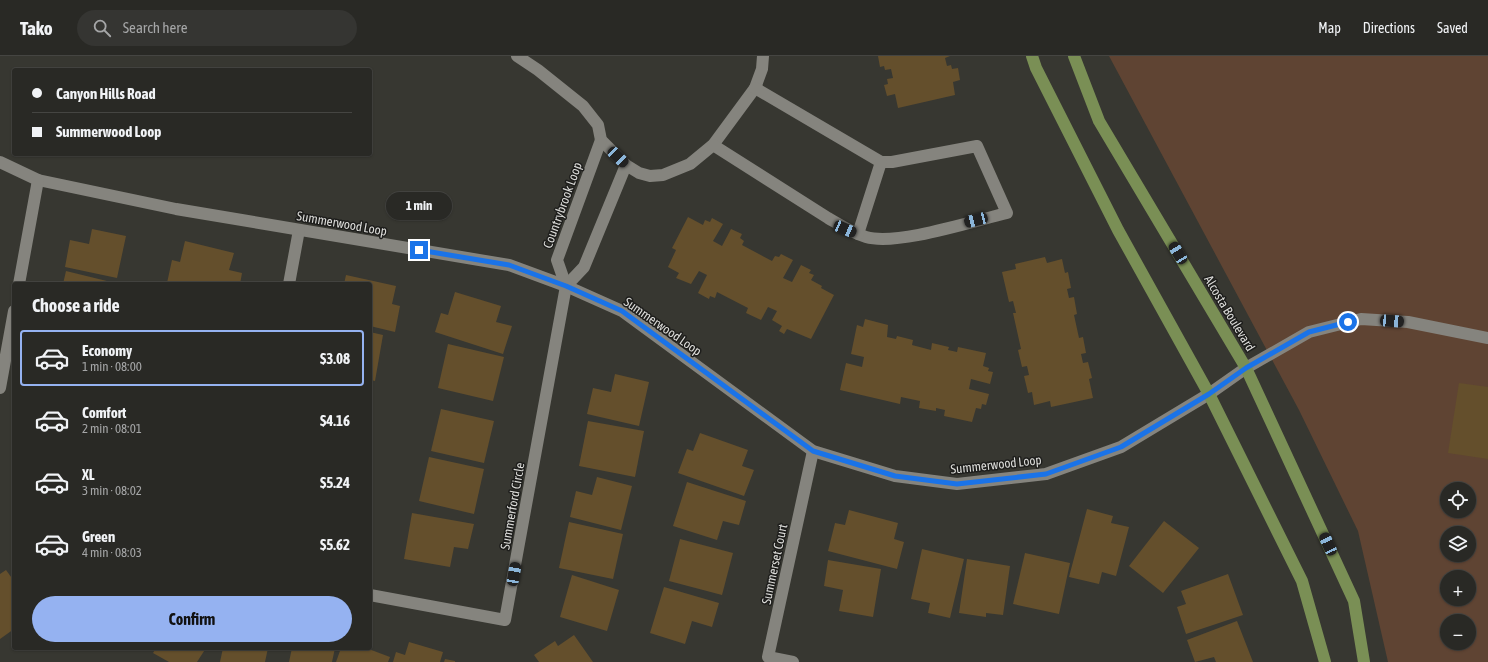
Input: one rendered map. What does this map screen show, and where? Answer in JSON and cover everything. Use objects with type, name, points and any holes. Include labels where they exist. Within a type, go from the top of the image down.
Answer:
[{"type":"main road","points":[[1032,56],[1036,68],[1118,230],[1209,394],[1302,581],[1325,662]]},
{"type":"main road","name":"Alcosta Boulevard","points":[[1074,56],[1100,121],[1246,368],[1354,601],[1364,662]]},
{"type":"street","points":[[517,56],[538,70],[583,106],[598,125],[601,140],[626,165],[639,173],[650,176],[663,175],[690,164],[713,145],[755,88],[762,69],[763,56]]},
{"type":"street","points":[[713,145],[828,218],[858,234],[884,240],[892,239],[1007,213],[977,146],[892,162],[881,162],[755,88]]},
{"type":"street","name":"Countrybrook Loop","points":[[566,286],[557,260],[601,140]]},
{"type":"street","name":"Summerwood Loop","points":[[0,162],[38,180],[176,209],[509,265],[566,286],[622,311],[813,451],[895,476],[957,484],[1046,474],[1121,447],[1209,394],[1246,368],[1309,332],[1361,319],[1408,322],[1488,338]]},
{"type":"street","points":[[858,234],[881,162]]},
{"type":"street","points":[[566,286],[584,267],[626,165]]},
{"type":"street","points":[[19,282],[38,180]]},
{"type":"street","points":[[289,282],[299,230]]},
{"type":"street","name":"Summerford Circle","points":[[372,595],[505,620],[566,286]]},
{"type":"street","points":[[0,388],[12,322]]},
{"type":"street","name":"Summerset Court","points":[[793,662],[768,657],[813,451]]},
{"type":"shaded area","points":[[1109,56],[1488,56],[1488,662],[1388,662],[1358,531],[1299,410]]},
{"type":"building","points":[[878,56],[950,56],[945,58],[947,66],[951,65],[952,69],[958,68],[960,80],[953,82],[955,95],[898,108],[895,94],[887,96],[884,85],[888,84],[887,79],[893,78],[891,69],[885,70],[884,66],[880,67]]},
{"type":"building","points":[[688,217],[703,225],[705,220],[710,222],[712,218],[723,224],[713,241],[722,246],[731,229],[742,234],[740,238],[744,241],[742,245],[772,261],[775,256],[779,257],[781,254],[793,260],[783,278],[792,282],[801,265],[811,270],[809,273],[814,275],[811,280],[822,286],[821,288],[834,295],[811,339],[787,329],[784,334],[779,331],[782,326],[772,320],[777,311],[768,307],[761,320],[746,313],[748,308],[717,292],[715,298],[710,296],[709,299],[698,293],[707,275],[699,271],[691,284],[676,278],[679,273],[668,267],[676,250],[672,248]]},
{"type":"building","points":[[92,229],[126,236],[117,278],[65,267],[70,240],[89,244]]},
{"type":"building","points":[[185,241],[234,253],[229,270],[242,273],[240,282],[167,282],[172,260],[180,262]]},
{"type":"building","points":[[1045,257],[1047,263],[1062,259],[1065,273],[1068,272],[1071,288],[1067,289],[1069,298],[1074,297],[1077,314],[1074,315],[1079,338],[1083,337],[1086,353],[1081,354],[1083,363],[1088,362],[1092,378],[1089,379],[1093,398],[1051,407],[1050,401],[1034,405],[1032,392],[1028,393],[1024,376],[1029,375],[1027,366],[1022,367],[1018,350],[1021,349],[1013,313],[1016,313],[1013,301],[1009,302],[1002,272],[1016,269],[1015,264]]},
{"type":"building","points":[[66,271],[111,282],[63,282]]},
{"type":"building","points":[[346,275],[396,286],[392,304],[400,306],[395,332],[372,326],[372,282],[344,282]]},
{"type":"building","points":[[455,292],[501,306],[496,322],[512,326],[503,354],[435,332],[441,313],[448,315]]},
{"type":"building","points":[[865,319],[888,325],[887,337],[896,339],[897,336],[913,340],[912,345],[931,350],[932,343],[949,347],[948,350],[957,352],[958,347],[986,353],[983,366],[989,368],[988,371],[993,372],[990,384],[971,379],[969,389],[989,394],[986,405],[982,404],[981,409],[976,408],[972,422],[944,416],[945,410],[936,408],[936,411],[919,408],[920,401],[901,397],[900,404],[840,390],[846,363],[862,367],[864,357],[851,354],[857,325],[863,327]]},
{"type":"building","points":[[372,332],[383,335],[375,381],[372,380]]},
{"type":"building","points":[[448,344],[504,357],[493,401],[438,388]]},
{"type":"building","points":[[615,374],[649,382],[639,426],[587,414],[593,388],[611,392]]},
{"type":"building","points":[[1459,383],[1488,387],[1488,459],[1448,453]]},
{"type":"building","points":[[441,409],[494,421],[484,463],[431,451]]},
{"type":"building","points":[[588,421],[644,431],[635,477],[579,466]]},
{"type":"building","points":[[700,433],[748,450],[742,466],[754,470],[744,496],[678,473],[687,449],[693,451]]},
{"type":"building","points":[[429,457],[484,469],[474,514],[419,501]]},
{"type":"building","points":[[597,477],[632,486],[621,530],[570,517],[576,491],[592,495]]},
{"type":"building","points":[[687,482],[746,501],[739,525],[723,521],[717,540],[673,526]]},
{"type":"building","points":[[1087,509],[1113,516],[1111,523],[1129,527],[1116,576],[1102,572],[1099,584],[1069,577]]},
{"type":"building","points":[[849,510],[898,523],[894,539],[904,542],[897,569],[828,551],[835,523],[845,525]]},
{"type":"building","points":[[412,513],[474,524],[468,549],[454,547],[450,567],[404,559]]},
{"type":"building","points":[[1164,521],[1199,548],[1163,593],[1129,566]]},
{"type":"building","points":[[569,522],[623,534],[613,579],[559,568]]},
{"type":"building","points":[[680,539],[733,553],[722,595],[669,581]]},
{"type":"building","points":[[922,549],[964,559],[950,618],[928,613],[930,603],[911,599]]},
{"type":"building","points":[[1025,553],[1070,563],[1059,614],[1013,604]]},
{"type":"building","points":[[967,559],[1010,566],[1003,615],[986,613],[986,617],[959,613]]},
{"type":"building","points":[[828,560],[881,569],[873,617],[839,611],[843,590],[824,586]]},
{"type":"building","points":[[6,570],[12,578],[12,630],[0,639],[0,574]]},
{"type":"building","points":[[1228,574],[1243,615],[1186,634],[1177,607],[1186,604],[1181,591]]},
{"type":"building","points":[[572,575],[619,590],[607,631],[560,617]]},
{"type":"building","points":[[664,587],[719,603],[712,627],[692,621],[685,644],[650,633]]},
{"type":"building","points":[[1237,621],[1253,662],[1216,662],[1214,657],[1195,662],[1187,640]]},
{"type":"building","points":[[574,635],[593,662],[539,662],[534,655],[555,641],[558,646]]},
{"type":"building","points":[[409,642],[443,652],[440,662],[393,662],[396,652],[405,655]]},
{"type":"building","points":[[155,650],[205,650],[197,662],[169,662],[153,653]]},
{"type":"building","points":[[223,650],[268,650],[265,662],[220,662]]},
{"type":"building","points":[[292,650],[335,650],[332,662],[289,662]]},
{"type":"building","points":[[340,650],[371,650],[390,657],[388,662],[336,662]]},
{"type":"building","points":[[445,659],[455,661],[455,662],[444,662]]},
{"type":"route","points":[[419,250],[509,265],[566,286],[622,311],[782,430],[813,451],[895,476],[957,484],[1046,474],[1121,447],[1209,394],[1246,368],[1309,332],[1348,322]]}]
